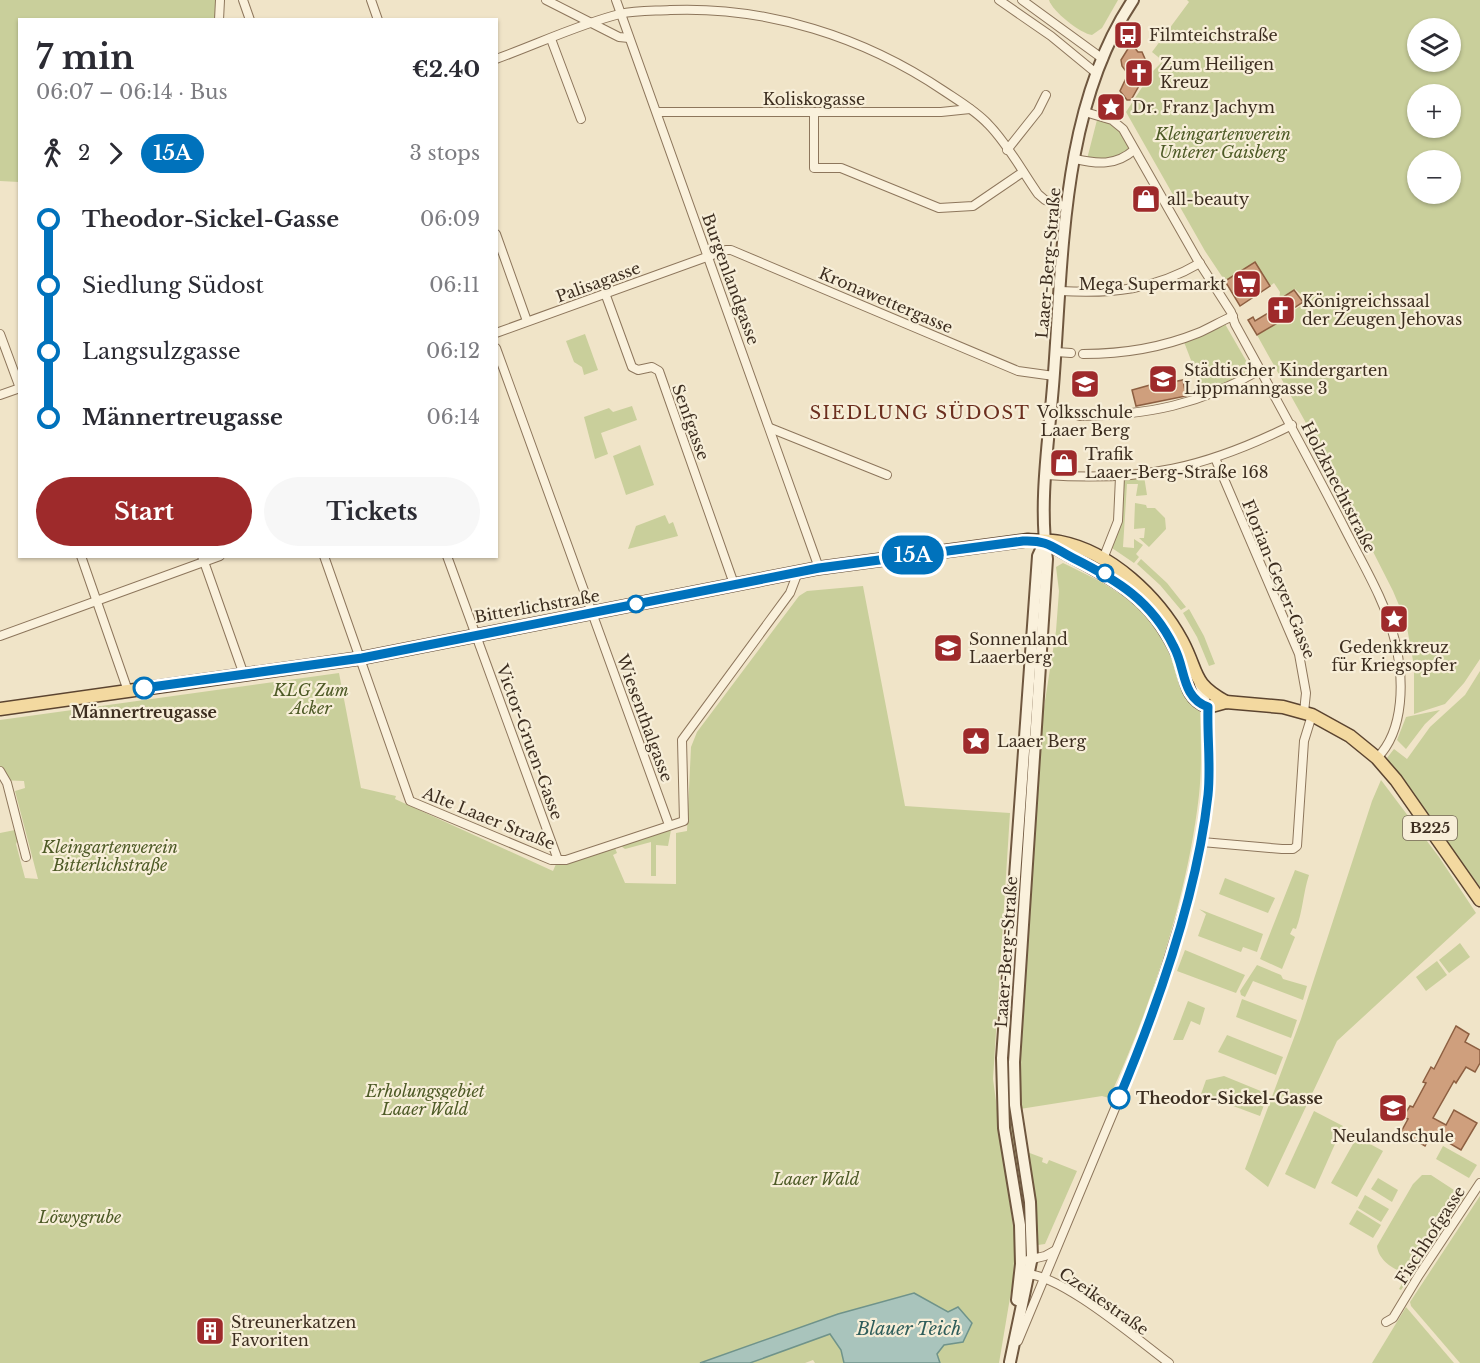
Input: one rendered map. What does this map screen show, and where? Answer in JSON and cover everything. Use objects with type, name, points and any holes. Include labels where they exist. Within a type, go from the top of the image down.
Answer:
[{"type":"main road","name":"Laaer-Berg-Straße","points":[[1023,1271],[1032,1257],[1030,1202],[1015,1105],[1014,1073],[1047,559],[1046,475],[1067,207],[1085,112],[1096,73],[1133,0]]},
{"type":"main road","name":"Bitterlichstraße","points":[[0,709],[362,658],[476,634],[595,617],[734,584],[819,568],[1023,541],[1045,541]]},
{"type":"main road","name":"Laaer-Berg-Straße","points":[[1010,1363],[1023,1271],[1018,1203],[1004,1128],[1002,1058],[1038,556],[1045,541]]},
{"type":"main road","points":[[1045,541],[1074,546],[1103,559],[1148,596],[1161,610],[1183,643],[1199,683],[1226,702]]},
{"type":"main road","points":[[1045,541],[1106,574],[1145,605],[1174,646],[1189,693],[1196,702],[1208,707]]},
{"type":"main road","name":"B225","points":[[1208,707],[1226,702],[1264,704],[1308,714],[1342,731],[1377,758],[1396,780],[1480,900]]},
{"type":"street","points":[[219,18],[220,0]]},
{"type":"street","points":[[243,0],[249,18]]},
{"type":"street","points":[[371,0],[377,18]]},
{"type":"street","points":[[546,0],[619,37],[629,38]]},
{"type":"street","name":"Burgenlandgasse","points":[[616,0],[658,112],[819,568]]},
{"type":"street","points":[[999,0],[1052,36],[1096,73]]},
{"type":"street","points":[[1022,0],[1103,59]]},
{"type":"street","points":[[498,58],[621,14],[691,9],[752,15],[811,28],[851,42],[909,69],[970,109],[989,124],[1038,194],[1045,200],[1067,207]]},
{"type":"street","points":[[551,39],[581,119]]},
{"type":"street","points":[[1007,150],[1038,111],[1046,95]]},
{"type":"street","name":"Koliskogasse","points":[[658,112],[941,112],[970,109]]},
{"type":"street","name":"Holzknechtstraße","points":[[1085,112],[1116,122],[1123,129],[1233,316],[1260,370],[1292,425],[1374,586],[1396,644],[1399,669],[1398,716],[1391,741],[1377,758]]},
{"type":"street","points":[[814,113],[814,168],[841,168],[939,208],[973,206],[1023,172]]},
{"type":"street","points":[[1075,159],[1092,163],[1110,163],[1126,157],[1134,150]]},
{"type":"street","points":[[498,240],[527,321]]},
{"type":"street","name":"Kronawettergasse","points":[[709,256],[731,250],[1018,370],[1054,376]]},
{"type":"street","name":"Palisagasse","points":[[498,332],[709,256]]},
{"type":"street","points":[[1060,291],[1090,293],[1124,291],[1159,282],[1200,263]]},
{"type":"street","name":"Senfgasse","points":[[605,293],[632,367],[638,370],[652,367],[658,371],[734,584]]},
{"type":"street","points":[[1083,354],[1125,353],[1159,346],[1199,332],[1233,316]]},
{"type":"street","points":[[0,334],[18,383]]},
{"type":"street","points":[[1056,352],[1071,353]]},
{"type":"street","name":"Wiesenthalgasse","points":[[498,353],[669,825]]},
{"type":"street","points":[[1079,416],[1127,414],[1177,406],[1224,389],[1260,370]]},
{"type":"street","points":[[0,395],[18,389]]},
{"type":"street","points":[[1051,414],[1067,415]]},
{"type":"street","points":[[1046,475],[1120,477],[1177,469],[1215,458],[1292,425]]},
{"type":"street","points":[[770,428],[887,475]]},
{"type":"street","name":"Florian-Geyer-Gasse","points":[[1202,842],[1282,849],[1293,849],[1297,846],[1308,714],[1299,654],[1215,458]]},
{"type":"street","points":[[1103,559],[1118,522],[1120,477]]},
{"type":"street","points":[[82,558],[128,691]]},
{"type":"street","points":[[325,558],[362,658]]},
{"type":"street","name":"Victor-Gruen-Gasse","points":[[448,558],[558,860]]},
{"type":"street","points":[[0,636],[97,602],[204,559],[244,675]]},
{"type":"street","points":[[558,860],[684,821],[682,740],[790,593],[798,572]]},
{"type":"street","name":"Alte Laaer Straße","points":[[362,658],[410,801],[551,860],[558,860]]},
{"type":"street","points":[[1010,1363],[1054,1251],[1126,1082],[1154,1005],[1189,892],[1202,842],[1208,792],[1208,707],[1199,683]]},
{"type":"street","points":[[0,771],[7,783],[26,857]]},
{"type":"street","name":"Fischhofgasse","points":[[1386,1322],[1393,1318],[1480,1183]]},
{"type":"street","points":[[1032,1257],[1045,1256],[1054,1251]]},
{"type":"street","name":"Czeikestraße","points":[[1023,1271],[1044,1277],[1071,1291],[1169,1363]]},
{"type":"green space","points":[[0,0],[217,0],[216,18],[18,18],[18,182],[0,181]]},
{"type":"green space","points":[[1049,0],[1118,0],[1102,28],[1092,35],[1081,31],[1068,21],[1055,10]]},
{"type":"green space","name":"Kleingartenverein Unterer Gaisberg","points":[[1187,0],[1480,0],[1480,659],[1464,683],[1445,704],[1414,714],[1414,666],[1406,622],[1393,591],[1326,459],[1257,335],[1308,301],[1295,289],[1279,300],[1280,292],[1274,283],[1270,286],[1255,263],[1225,281],[1205,251],[1126,112],[1152,72],[1163,61],[1152,52],[1189,2]]},
{"type":"green space","points":[[1102,119],[1117,126],[1129,145],[1127,151],[1118,158],[1087,159],[1097,120]]},
{"type":"green space","points":[[1225,324],[1252,371],[1204,394],[1184,342]]},
{"type":"green space","points":[[585,334],[598,370],[584,375],[582,367],[574,362],[566,341]]},
{"type":"green space","points":[[632,406],[637,420],[601,433],[608,454],[595,459],[584,417],[609,408],[613,412]]},
{"type":"green space","points":[[640,445],[654,485],[626,495],[613,456]]},
{"type":"green space","points":[[1144,476],[1147,495],[1136,496],[1138,484],[1127,484],[1123,547],[1134,548],[1134,539],[1143,545],[1136,554],[1139,557],[1134,563],[1112,548],[1120,524],[1123,483],[1126,479]]},
{"type":"green space","points":[[1135,503],[1146,505],[1147,508],[1155,508],[1165,518],[1166,529],[1149,547],[1139,538],[1144,538],[1145,528],[1134,529]]},
{"type":"green space","points":[[665,515],[669,524],[673,522],[678,536],[628,549],[636,526]]},
{"type":"green space","points":[[1141,559],[1167,583],[1186,607],[1181,610],[1160,585],[1137,564]]},
{"type":"green space","points":[[1063,563],[1111,588],[1125,598],[1138,608],[1160,635],[1184,695],[1200,712],[1200,785],[1194,833],[1166,950],[1139,1027],[1109,1098],[1102,1096],[1020,1109],[1020,1055],[1036,789],[1042,720],[1056,631],[1059,591],[1056,567]]},
{"type":"green space","name":"Erholungsgebiet Laaer Wald","points":[[863,586],[905,806],[1010,813],[993,1079],[1015,1241],[1013,1280],[999,1363],[940,1363],[937,1354],[944,1345],[963,1342],[948,1312],[914,1293],[838,1314],[700,1363],[0,1363],[0,833],[15,830],[18,839],[16,844],[25,878],[38,879],[15,791],[25,788],[24,781],[0,780],[0,720],[339,673],[361,788],[396,796],[395,799],[553,871],[556,864],[615,848],[617,853],[613,855],[625,883],[676,884],[676,833],[687,831],[691,747],[697,732],[799,596],[807,591]]},
{"type":"green space","points":[[1189,609],[1204,636],[1215,664],[1209,666],[1197,637],[1183,613]]},
{"type":"green space","points":[[1038,648],[1023,831],[1009,1065],[1024,1197],[1020,1191],[1007,1109],[1006,1066],[1021,835]]},
{"type":"green space","points":[[1480,671],[1480,887],[1387,758],[1394,749],[1407,759],[1430,727],[1465,695]]},
{"type":"green space","points":[[1440,710],[1425,724],[1406,749],[1397,740],[1406,717]]},
{"type":"green space","points":[[1381,780],[1439,857],[1476,913],[1337,1041],[1268,1187],[1245,1169],[1301,1019],[1372,801]]},
{"type":"green space","points":[[671,830],[668,846],[656,845],[656,876],[651,876],[651,842],[625,849],[621,846]]},
{"type":"green space","points":[[1295,870],[1309,875],[1296,929],[1293,928],[1290,934],[1295,937],[1282,969],[1260,959]]},
{"type":"green space","points":[[1225,878],[1275,898],[1268,913],[1219,894]]},
{"type":"green space","points":[[1199,909],[1263,934],[1257,952],[1243,947],[1241,952],[1198,936],[1206,914]]},
{"type":"green space","points":[[1460,943],[1470,957],[1449,973],[1439,960]]},
{"type":"green space","points":[[1185,950],[1245,975],[1236,993],[1177,971]]},
{"type":"green space","points":[[1437,961],[1447,975],[1426,991],[1416,977]]},
{"type":"green space","points":[[1257,965],[1281,975],[1283,979],[1307,986],[1303,1000],[1253,981],[1245,997],[1241,995],[1240,991]]},
{"type":"green space","points":[[1242,999],[1297,1020],[1291,1038],[1236,1017]]},
{"type":"green space","points":[[1188,1001],[1205,1008],[1200,1025],[1191,1021],[1183,1040],[1173,1040]]},
{"type":"green space","points":[[1227,1035],[1283,1057],[1276,1075],[1218,1052]]},
{"type":"green space","points":[[1224,1076],[1268,1094],[1260,1116],[1201,1094],[1206,1080]]},
{"type":"green space","points":[[1314,1111],[1343,1126],[1315,1189],[1285,1174]]},
{"type":"green space","points":[[1357,1137],[1383,1151],[1357,1197],[1331,1183]]},
{"type":"green space","points":[[1443,1146],[1477,1165],[1469,1178],[1436,1159]]},
{"type":"green space","points":[[1027,1152],[1043,1158],[1042,1162],[1047,1164],[1049,1160],[1077,1171],[1045,1244],[1038,1245],[1035,1201]]},
{"type":"green space","points":[[1422,1175],[1431,1175],[1457,1192],[1458,1196],[1461,1193],[1465,1195],[1401,1290],[1399,1289],[1409,1272],[1388,1265],[1377,1246],[1413,1184]]},
{"type":"green space","points":[[1378,1178],[1398,1190],[1392,1202],[1371,1189]]},
{"type":"green space","points":[[1365,1195],[1389,1209],[1381,1222],[1358,1208]]},
{"type":"green space","points":[[1480,1196],[1480,1363],[1460,1363],[1410,1302]]},
{"type":"green space","points":[[1357,1210],[1381,1225],[1373,1238],[1349,1224]]},
{"type":"green space","points":[[1406,1307],[1454,1363],[1372,1363]]},
{"type":"green space","points":[[830,1334],[841,1350],[844,1363],[815,1363],[813,1360],[805,1363],[750,1363]]},
{"type":"water","name":"Blauer Teich","points":[[914,1293],[948,1312],[958,1307],[972,1323],[963,1342],[944,1345],[937,1354],[940,1363],[844,1363],[841,1350],[830,1334],[750,1363],[700,1363],[838,1314]]},
{"type":"building","name":"Zum Heiligen Kreuz","points":[[1129,47],[1142,52],[1149,68],[1131,100],[1127,100],[1120,91],[1128,74],[1121,60]]},
{"type":"building","name":"Mega Supermarkt","points":[[1255,262],[1270,286],[1240,306],[1225,281]]},
{"type":"building","name":"Königreichssaal der Zeugen Jehovas","points":[[1294,290],[1303,302],[1282,316],[1284,319],[1257,335],[1248,320],[1253,317],[1255,321],[1270,312],[1268,307]]},
{"type":"building","points":[[1183,380],[1186,396],[1136,406],[1132,390],[1161,382],[1162,384]]},
{"type":"building","points":[[1456,1026],[1469,1034],[1465,1042],[1480,1050],[1480,1063],[1475,1072],[1466,1067],[1456,1083],[1454,1081],[1433,1118],[1446,1125],[1454,1110],[1477,1123],[1461,1150],[1432,1133],[1425,1146],[1401,1132],[1408,1119],[1403,1117],[1410,1106],[1413,1107],[1426,1083],[1423,1082],[1431,1067],[1434,1069]]},
{"type":"bus line","name":"15A","points":[[144,688],[362,658],[819,568],[1023,541],[1045,541],[1116,580],[1145,605],[1174,646],[1189,693],[1196,702],[1208,707],[1208,792],[1202,842],[1160,987],[1119,1098]]},
{"type":"place","name":"Filmteichstraße","points":[[1128,35]]},
{"type":"place","name":"Zum Heiligen Kreuz","points":[[1139,73]]},
{"type":"place","name":"Dr. Franz Jachym","points":[[1111,107]]},
{"type":"place","name":"all-beauty","points":[[1146,199]]},
{"type":"place","name":"Mega Supermarkt","points":[[1247,284]]},
{"type":"place","name":"Königreichssaal der Zeugen Jehovas","points":[[1281,310]]},
{"type":"place","name":"Städtischer Kindergarten Lippmanngasse 3","points":[[1163,379]]},
{"type":"place","name":"Volksschule Laaer Berg","points":[[1085,384]]},
{"type":"place","name":"Trafik Laaer-Berg-Straße 168","points":[[1064,463]]},
{"type":"place","name":"Gedenkkreuz für Kriegsopfer","points":[[1394,619]]},
{"type":"place","name":"Sonnenland Laaerberg","points":[[948,648]]},
{"type":"place","name":"Männertreugasse","points":[[144,688]]},
{"type":"place","name":"Laaer Berg","points":[[976,741]]},
{"type":"place","name":"Theodor-Sickel-Gasse","points":[[1119,1098]]},
{"type":"place","name":"Neulandschule","points":[[1393,1108]]},
{"type":"place","name":"Streunerkatzen Favoriten","points":[[210,1331]]},
{"type":"district","name":"SIEDLUNG SÜDOST","points":[[920,413]]},
{"type":"park label","name":"KLG Zum Acker","points":[[311,699]]},
{"type":"park label","name":"Kleingartenverein Bitterlichstraße","points":[[110,856]]},
{"type":"park label","name":"Laaer Wald","points":[[816,1179]]},
{"type":"park label","name":"Löwygrube","points":[[80,1217]]}]
